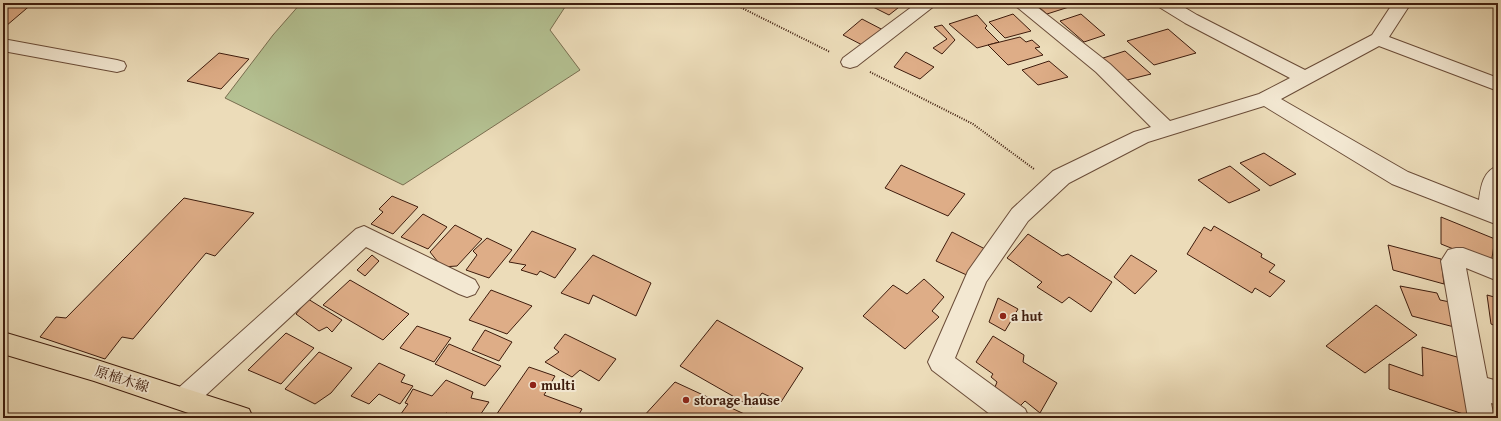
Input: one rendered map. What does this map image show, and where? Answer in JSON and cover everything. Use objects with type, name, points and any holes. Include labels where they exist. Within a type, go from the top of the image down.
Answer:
[{"type":"main road","name":"原植木線","points":[[3,343],[94,370],[240,418]]},
{"type":"street","points":[[850,62],[913,12],[928,3]]},
{"type":"street","points":[[1021,3],[1103,68],[1167,130]]},
{"type":"street","points":[[1165,3],[1191,19],[1305,78]]},
{"type":"street","points":[[1016,418],[941,362],[976,278],[1020,215],[1061,177],[1141,137],[1266,99],[1378,39],[1402,3]]},
{"type":"street","points":[[1378,39],[1498,85]]},
{"type":"street","points":[[3,45],[117,66]]},
{"type":"street","points":[[1266,99],[1400,178],[1494,214],[1493,184],[1494,178],[1498,174]]},
{"type":"street","points":[[184,399],[364,235],[467,287]]},
{"type":"street","points":[[1481,418],[1486,389],[1453,261],[1456,257],[1463,257],[1498,271]]},
{"type":"path","points":[[732,3],[973,124],[1054,184]]},
{"type":"green space","points":[[301,3],[561,3],[565,7],[550,30],[580,70],[403,185],[225,98],[273,35]]},
{"type":"building","points":[[3,3],[33,3],[6,26],[3,26]]},
{"type":"building","points":[[876,3],[903,4],[889,15],[871,6]]},
{"type":"building","points":[[1034,3],[1069,3],[1072,6],[1047,14]]},
{"type":"building","points":[[1013,14],[1031,31],[1005,38],[989,22]]},
{"type":"building","points":[[1081,14],[1105,35],[1084,42],[1060,21]]},
{"type":"building","points":[[977,15],[987,26],[985,28],[999,42],[977,48],[949,24]]},
{"type":"building","points":[[862,19],[885,31],[866,47],[843,35]]},
{"type":"building","points":[[942,25],[955,40],[942,54],[933,48],[947,39],[934,27]]},
{"type":"building","points":[[1168,29],[1196,53],[1154,65],[1127,41]]},
{"type":"building","points":[[1020,37],[1026,42],[1032,40],[1040,47],[1035,48],[1043,55],[1008,65],[988,45]]},
{"type":"building","points":[[1125,51],[1151,74],[1127,80],[1100,59]]},
{"type":"building","points":[[906,52],[934,67],[920,79],[894,67]]},
{"type":"building","points":[[219,53],[249,59],[221,89],[187,81]]},
{"type":"building","points":[[1049,61],[1068,77],[1038,85],[1022,70]]},
{"type":"building","points":[[1264,153],[1296,174],[1270,186],[1240,163]]},
{"type":"building","points":[[901,165],[965,194],[948,216],[885,188]]},
{"type":"building","points":[[1230,166],[1260,190],[1229,203],[1198,180]]},
{"type":"building","points":[[392,196],[418,207],[393,234],[371,224],[383,212],[379,209]]},
{"type":"building","points":[[184,198],[254,213],[215,256],[206,253],[133,339],[122,337],[105,359],[40,337],[56,317],[66,318]]},
{"type":"building","points":[[423,214],[447,227],[428,249],[401,237]]},
{"type":"building","points":[[1441,217],[1495,239],[1491,264],[1441,244]]},
{"type":"building","points":[[455,225],[482,239],[457,266],[442,267],[430,252]]},
{"type":"building","points":[[1214,226],[1262,254],[1261,257],[1275,265],[1269,272],[1285,281],[1270,297],[1255,288],[1252,293],[1187,254],[1204,227],[1211,231]]},
{"type":"building","points":[[532,231],[576,249],[555,278],[540,271],[537,275],[521,270],[526,265],[509,262]]},
{"type":"building","points":[[952,232],[987,250],[971,277],[936,261]]},
{"type":"building","points":[[1028,234],[1062,256],[1068,254],[1112,282],[1091,312],[1069,297],[1062,303],[1037,287],[1042,282],[1007,258]]},
{"type":"building","points":[[487,238],[512,250],[489,278],[466,270],[477,255],[473,251]]},
{"type":"building","points":[[1388,245],[1441,259],[1444,284],[1393,270]]},
{"type":"building","points":[[372,255],[379,261],[365,276],[357,270]]},
{"type":"building","points":[[593,255],[651,283],[636,316],[593,295],[589,304],[561,293]]},
{"type":"building","points":[[1131,255],[1157,271],[1135,294],[1114,277]]},
{"type":"building","points":[[924,279],[944,297],[932,311],[939,317],[905,349],[863,316],[893,285],[907,294]]},
{"type":"building","points":[[350,280],[409,314],[383,340],[323,305]]},
{"type":"building","points":[[1400,286],[1437,293],[1440,300],[1450,302],[1458,328],[1412,316]]},
{"type":"building","points":[[491,290],[532,306],[507,334],[469,320]]},
{"type":"building","points":[[1487,295],[1498,298],[1498,327],[1491,324]]},
{"type":"building","name":"a hut","points":[[998,298],[1018,309],[1005,331],[989,322]]},
{"type":"building","points":[[308,299],[342,320],[332,332],[327,327],[319,331],[296,314]]},
{"type":"building","points":[[1376,305],[1417,335],[1365,373],[1326,346]]},
{"type":"building","points":[[717,320],[803,368],[781,402],[762,393],[752,407],[680,366]]},
{"type":"building","points":[[417,326],[451,338],[434,362],[400,348]]},
{"type":"building","points":[[485,330],[512,342],[499,361],[472,350]]},
{"type":"building","points":[[286,333],[314,348],[281,384],[248,370]]},
{"type":"building","points":[[565,334],[616,359],[599,381],[580,370],[572,377],[545,362],[559,352],[554,348]]},
{"type":"building","points":[[993,336],[1024,355],[1023,362],[1057,383],[1040,413],[1025,401],[1020,406],[995,387],[997,382],[991,377],[993,374],[976,362]]},
{"type":"building","points":[[449,344],[501,366],[485,386],[435,364]]},
{"type":"building","points":[[1422,347],[1464,359],[1475,418],[1389,389],[1389,364],[1423,376]]},
{"type":"building","points":[[319,352],[352,368],[331,393],[315,404],[285,389]]},
{"type":"building","points":[[379,363],[405,375],[401,382],[413,386],[400,404],[379,394],[369,404],[351,396]]},
{"type":"building","name":"multi","points":[[529,367],[555,376],[544,395],[582,409],[577,418],[494,418]]},
{"type":"building","points":[[446,380],[473,392],[471,398],[489,402],[478,418],[460,418],[446,413],[443,418],[398,418],[408,404],[405,403],[413,389],[432,396]]},
{"type":"building","name":"storage hause","points":[[675,382],[753,418],[642,418]]},
{"type":"place","name":"a hut","points":[[1003,316]]},
{"type":"place","name":"multi","points":[[533,385]]},
{"type":"place","name":"storage hause","points":[[686,400]]}]
